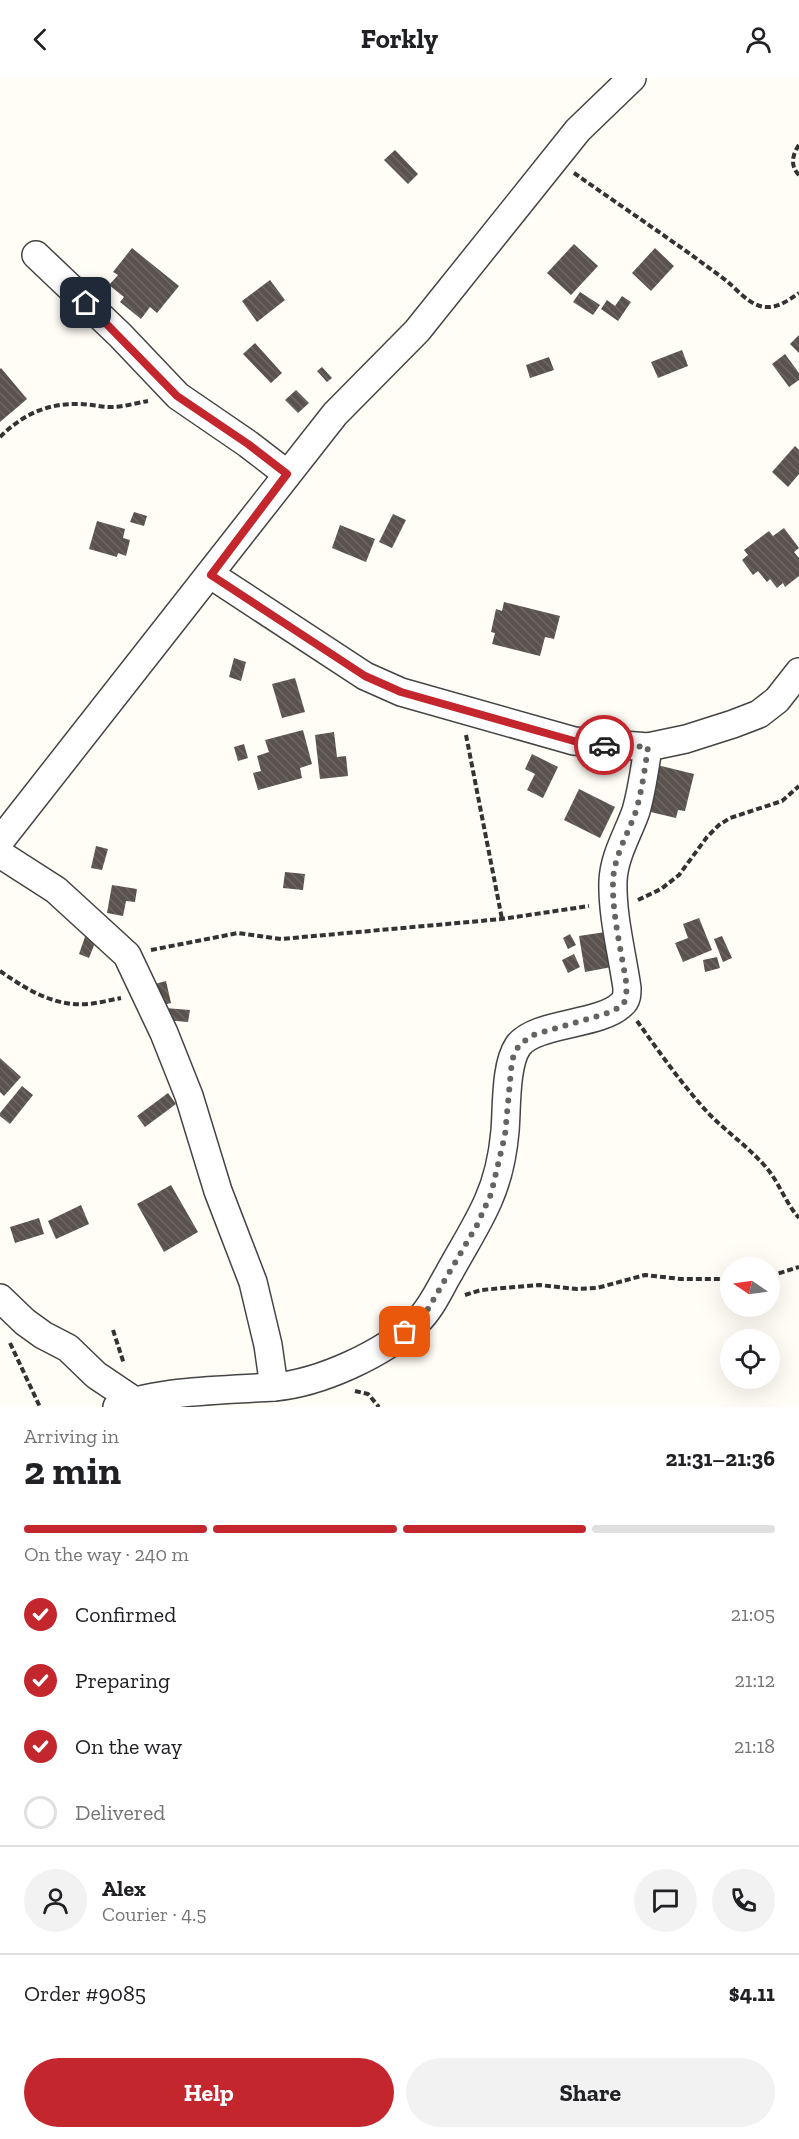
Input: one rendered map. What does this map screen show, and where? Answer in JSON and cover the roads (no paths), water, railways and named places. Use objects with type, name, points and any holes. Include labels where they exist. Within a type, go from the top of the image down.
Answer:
[{"type":"street","points":[[0,841],[336,414],[417,331],[578,130],[632,78]]},
{"type":"street","points":[[36,255],[120,335],[177,396],[248,444],[287,474]]},
{"type":"street","points":[[211,575],[365,676],[401,692],[574,741],[648,747],[686,739],[759,714],[777,700],[799,672]]},
{"type":"street","points":[[0,1298],[42,1335],[68,1348],[127,1404],[179,1394],[274,1387],[318,1377],[370,1356],[405,1332],[428,1309],[477,1225],[491,1194],[505,1135],[512,1060],[519,1045],[533,1035],[605,1014],[624,1004],[627,988],[613,880],[617,857],[635,812],[648,747]]},
{"type":"street","points":[[0,854],[56,890],[127,955],[164,1034],[189,1096],[218,1191],[253,1282],[268,1344],[274,1387]]}]
